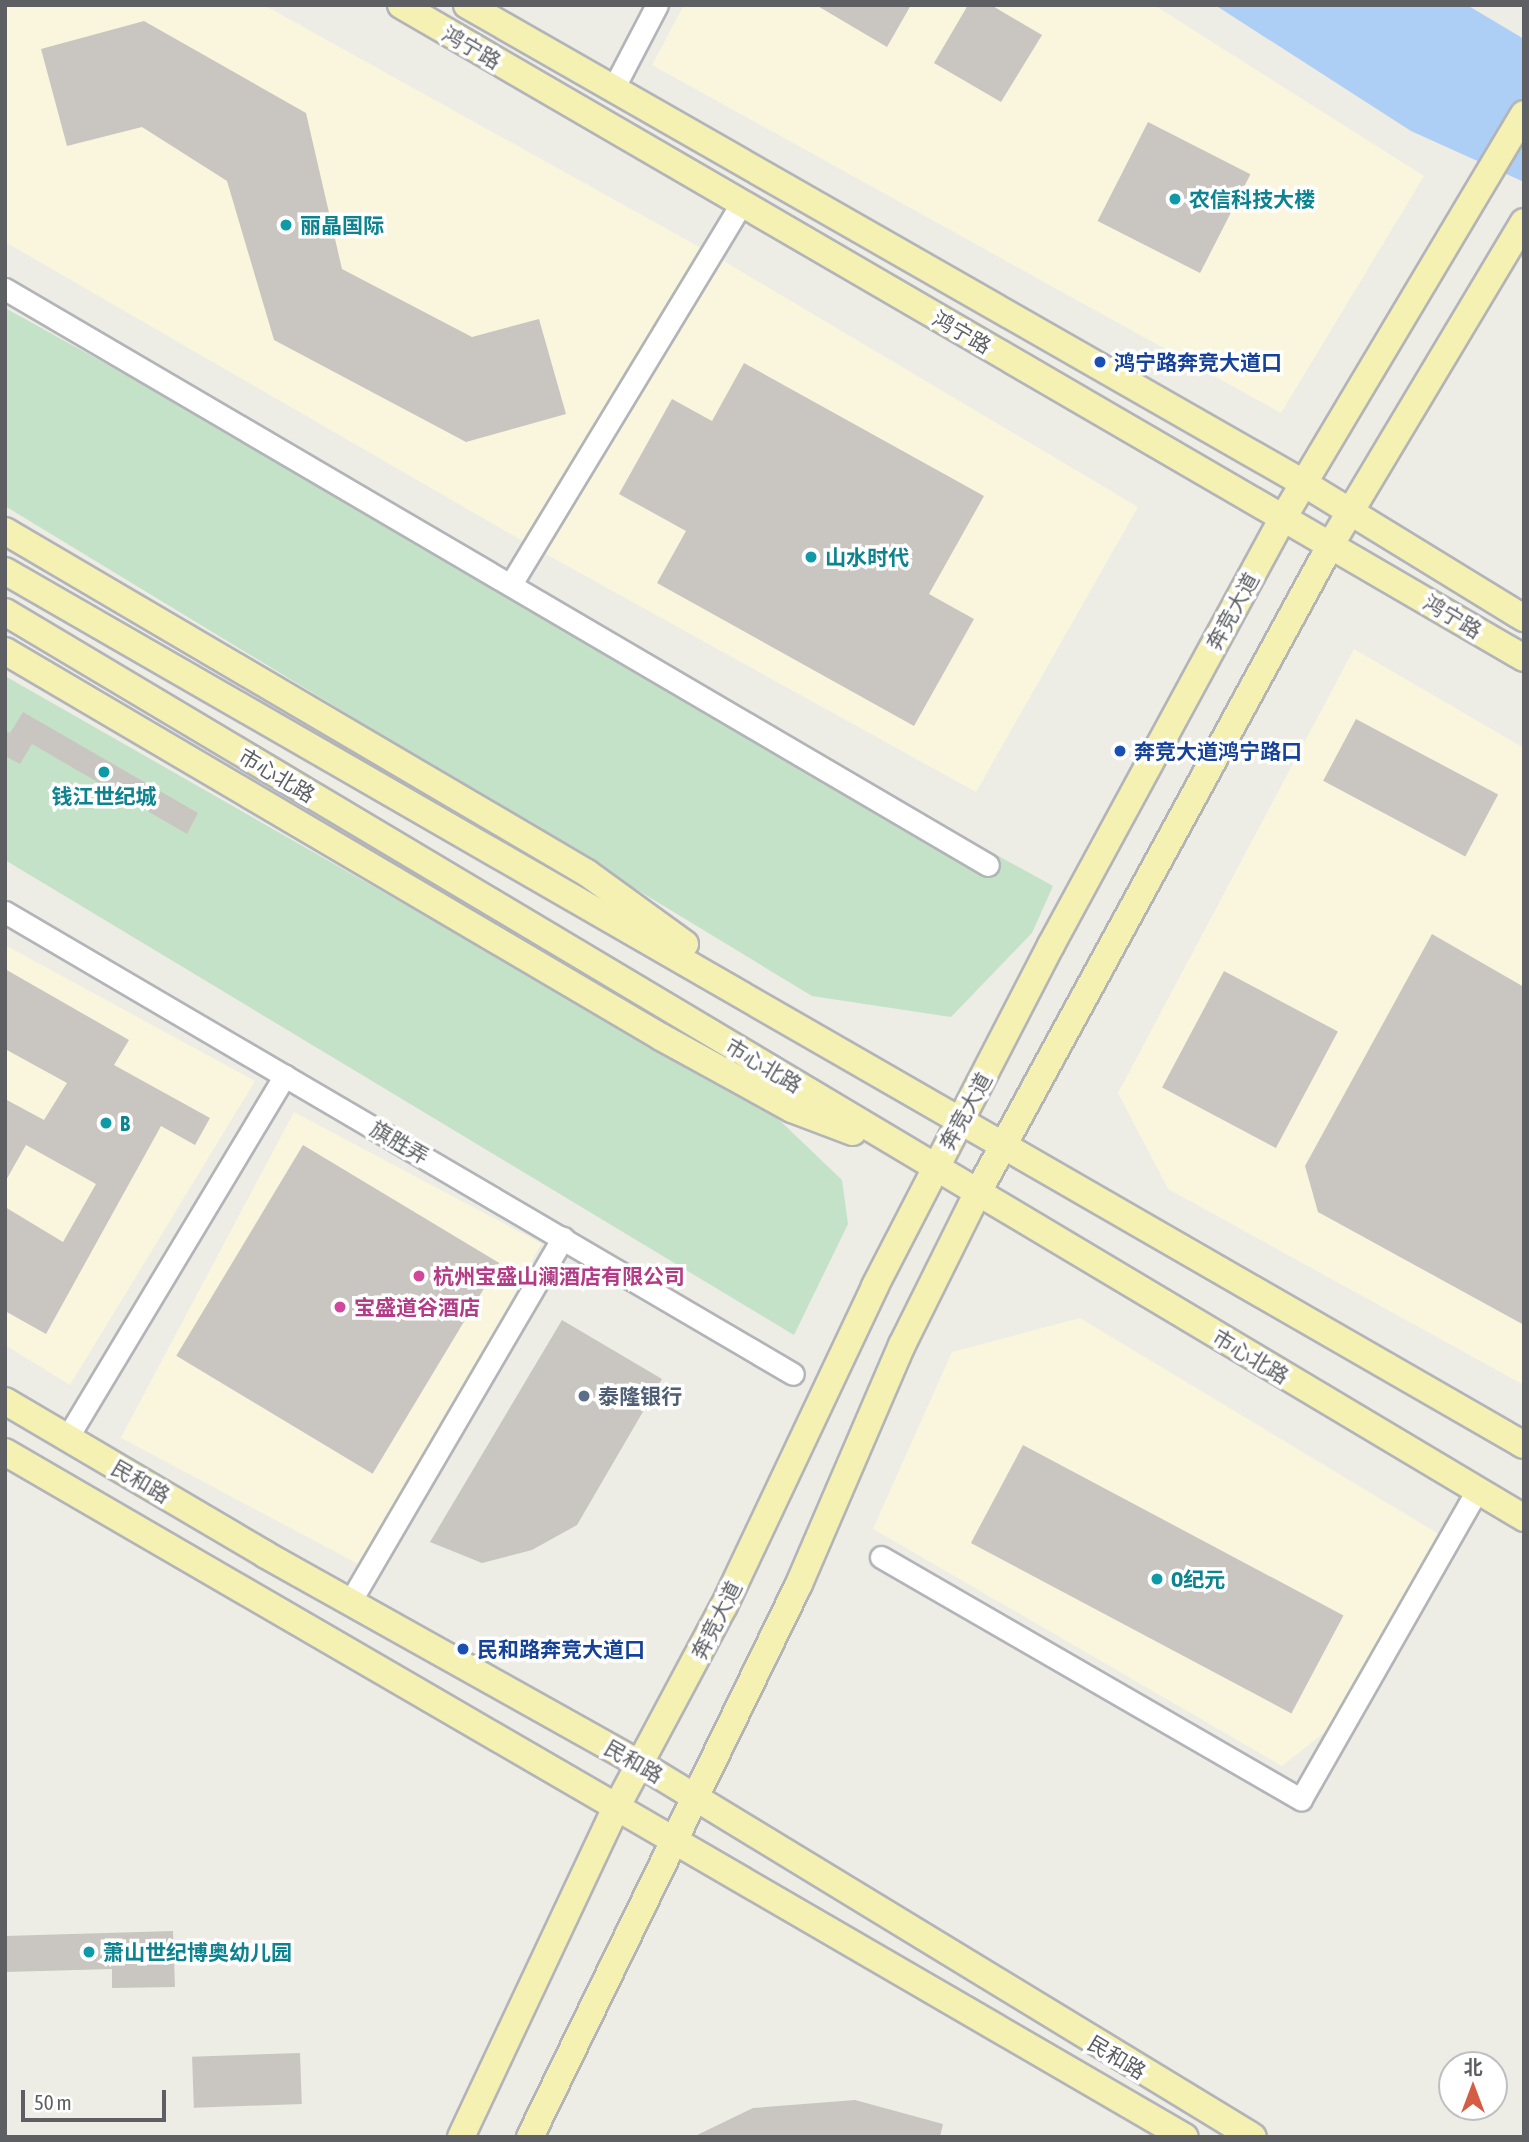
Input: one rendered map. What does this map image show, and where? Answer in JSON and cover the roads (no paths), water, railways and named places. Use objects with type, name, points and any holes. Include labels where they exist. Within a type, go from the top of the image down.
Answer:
[{"type":"main road","name":"鸿宁路","points":[[401,5],[1524,658]]},
{"type":"main road","name":"鸿宁路","points":[[467,5],[1305,484],[1350,515],[1524,618]]},
{"type":"main road","name":"奔竞大道","points":[[461,2137],[616,1808],[642,1765],[724,1606],[937,1164],[963,1121],[1057,934],[1283,518],[1524,114]]},
{"type":"main road","points":[[530,2137],[672,1839],[799,1584],[897,1356],[979,1190],[1331,544],[1524,222]]},
{"type":"main road","points":[[5,531],[587,873],[794,1023]]},
{"type":"main road","name":"市心北路","points":[[5,571],[1524,1445]]},
{"type":"main road","name":"市心北路","points":[[5,612],[799,1086],[937,1164],[1524,1518]]},
{"type":"main road","points":[[5,650],[684,1050],[792,1109],[937,1164]]},
{"type":"main road","name":"民和路","points":[[5,1401],[350,1602],[642,1765],[1253,2137]]},
{"type":"main road","name":"民和路","points":[[5,1452],[1185,2137]]},
{"type":"street","points":[[612,89],[657,5]]},
{"type":"street","points":[[510,584],[742,203]]},
{"type":"street","points":[[5,289],[988,865]]},
{"type":"street","name":"旗胜弄","points":[[5,912],[793,1374]]},
{"type":"street","points":[[67,1438],[285,1075]]},
{"type":"street","points":[[350,1602],[563,1238]]},
{"type":"street","points":[[881,1557],[1301,1799],[1477,1490]]},
{"type":"water","points":[[1215,5],[1467,5],[1524,39],[1524,182],[1411,131]]},
{"type":"place","name":"农信科技大楼","points":[[1175,199]]},
{"type":"place","name":"丽晶国际","points":[[286,225]]},
{"type":"place","name":"鸿宁路奔竞大道口","points":[[1100,362]]},
{"type":"place","name":"山水时代","points":[[811,557]]},
{"type":"place","name":"奔竞大道鸿宁路口","points":[[1120,751]]},
{"type":"place","name":"钱江世纪城","points":[[104,772]]},
{"type":"place","name":"B","points":[[106,1123]]},
{"type":"place","name":"杭州宝盛山澜酒店有限公司","points":[[419,1276]]},
{"type":"place","name":"宝盛道谷酒店","points":[[340,1307]]},
{"type":"place","name":"泰隆银行","points":[[584,1396]]},
{"type":"place","name":"O纪元","points":[[1157,1579]]},
{"type":"place","name":"民和路奔竞大道口","points":[[463,1649]]},
{"type":"place","name":"萧山世纪博奥幼儿园","points":[[89,1952]]}]
